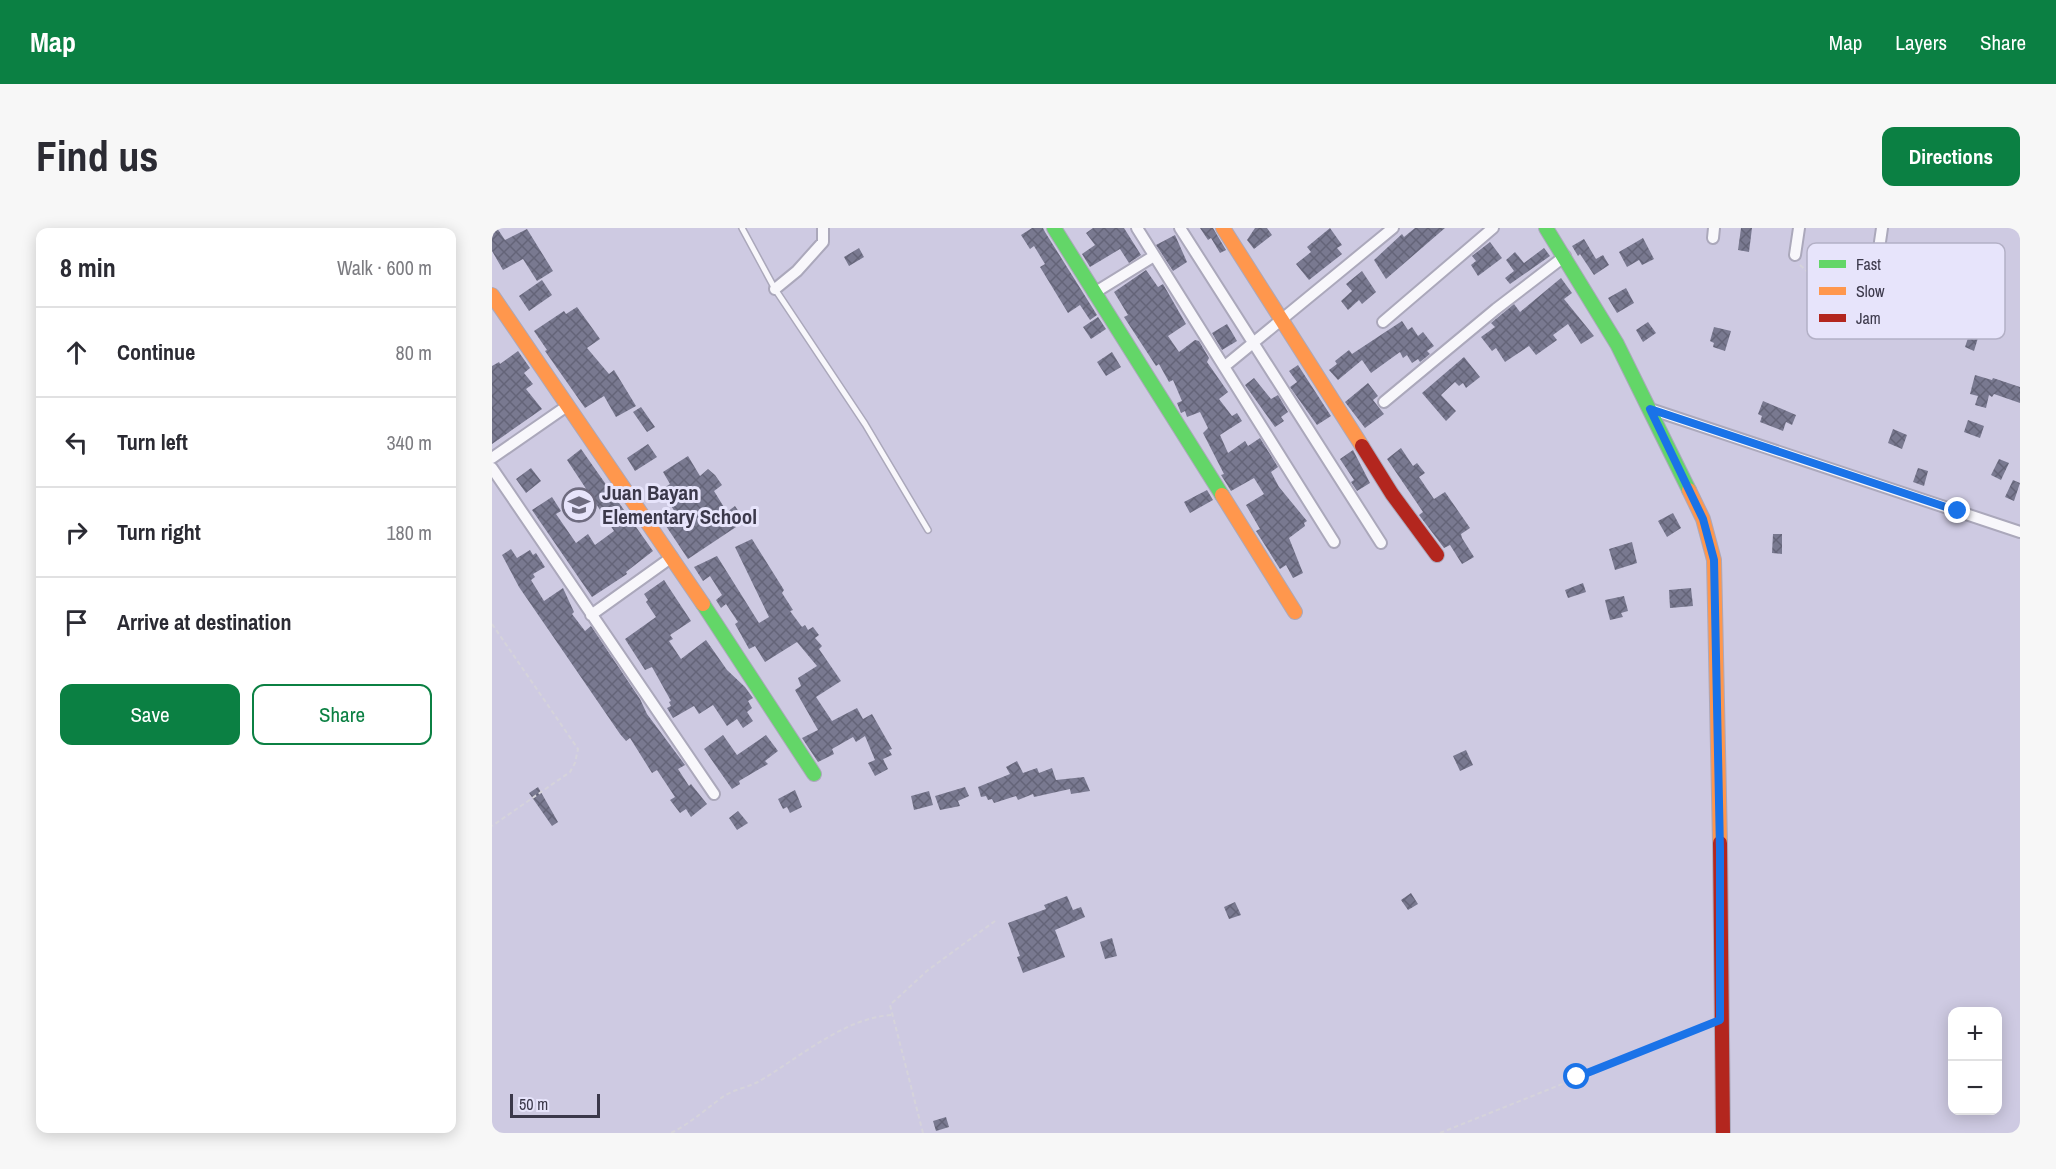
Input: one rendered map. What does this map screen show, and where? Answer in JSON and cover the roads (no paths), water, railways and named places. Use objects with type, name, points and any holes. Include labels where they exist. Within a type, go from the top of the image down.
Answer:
[{"type":"street","points":[[775,289],[797,271],[823,242],[823,228]]},
{"type":"street","points":[[1054,228],[1294,612]]},
{"type":"street","points":[[1137,228],[1334,542]]},
{"type":"street","points":[[1180,228],[1381,543]]},
{"type":"street","points":[[1223,228],[1412,523],[1437,555]]},
{"type":"street","points":[[1224,366],[1393,228]]},
{"type":"street","points":[[1383,322],[1492,228]]},
{"type":"street","points":[[1546,228],[1617,344],[1650,409],[1703,519],[1714,560],[1723,1133]]},
{"type":"street","points":[[1795,255],[1799,228]]},
{"type":"street","points":[[1880,243],[1882,228]]},
{"type":"street","points":[[1094,293],[1154,256]]},
{"type":"street","points":[[1384,402],[1565,256]]},
{"type":"street","points":[[492,295],[672,557],[814,774]]},
{"type":"street","points":[[492,458],[567,406]]},
{"type":"street","points":[[1650,409],[2020,532]]},
{"type":"street","points":[[492,468],[714,794]]},
{"type":"street","points":[[591,615],[672,557]]},
{"type":"lane","points":[[742,228],[775,289],[865,424],[928,530]]},
{"type":"place","name":"Juan Bayan Elementary School","points":[[579,505]]}]
